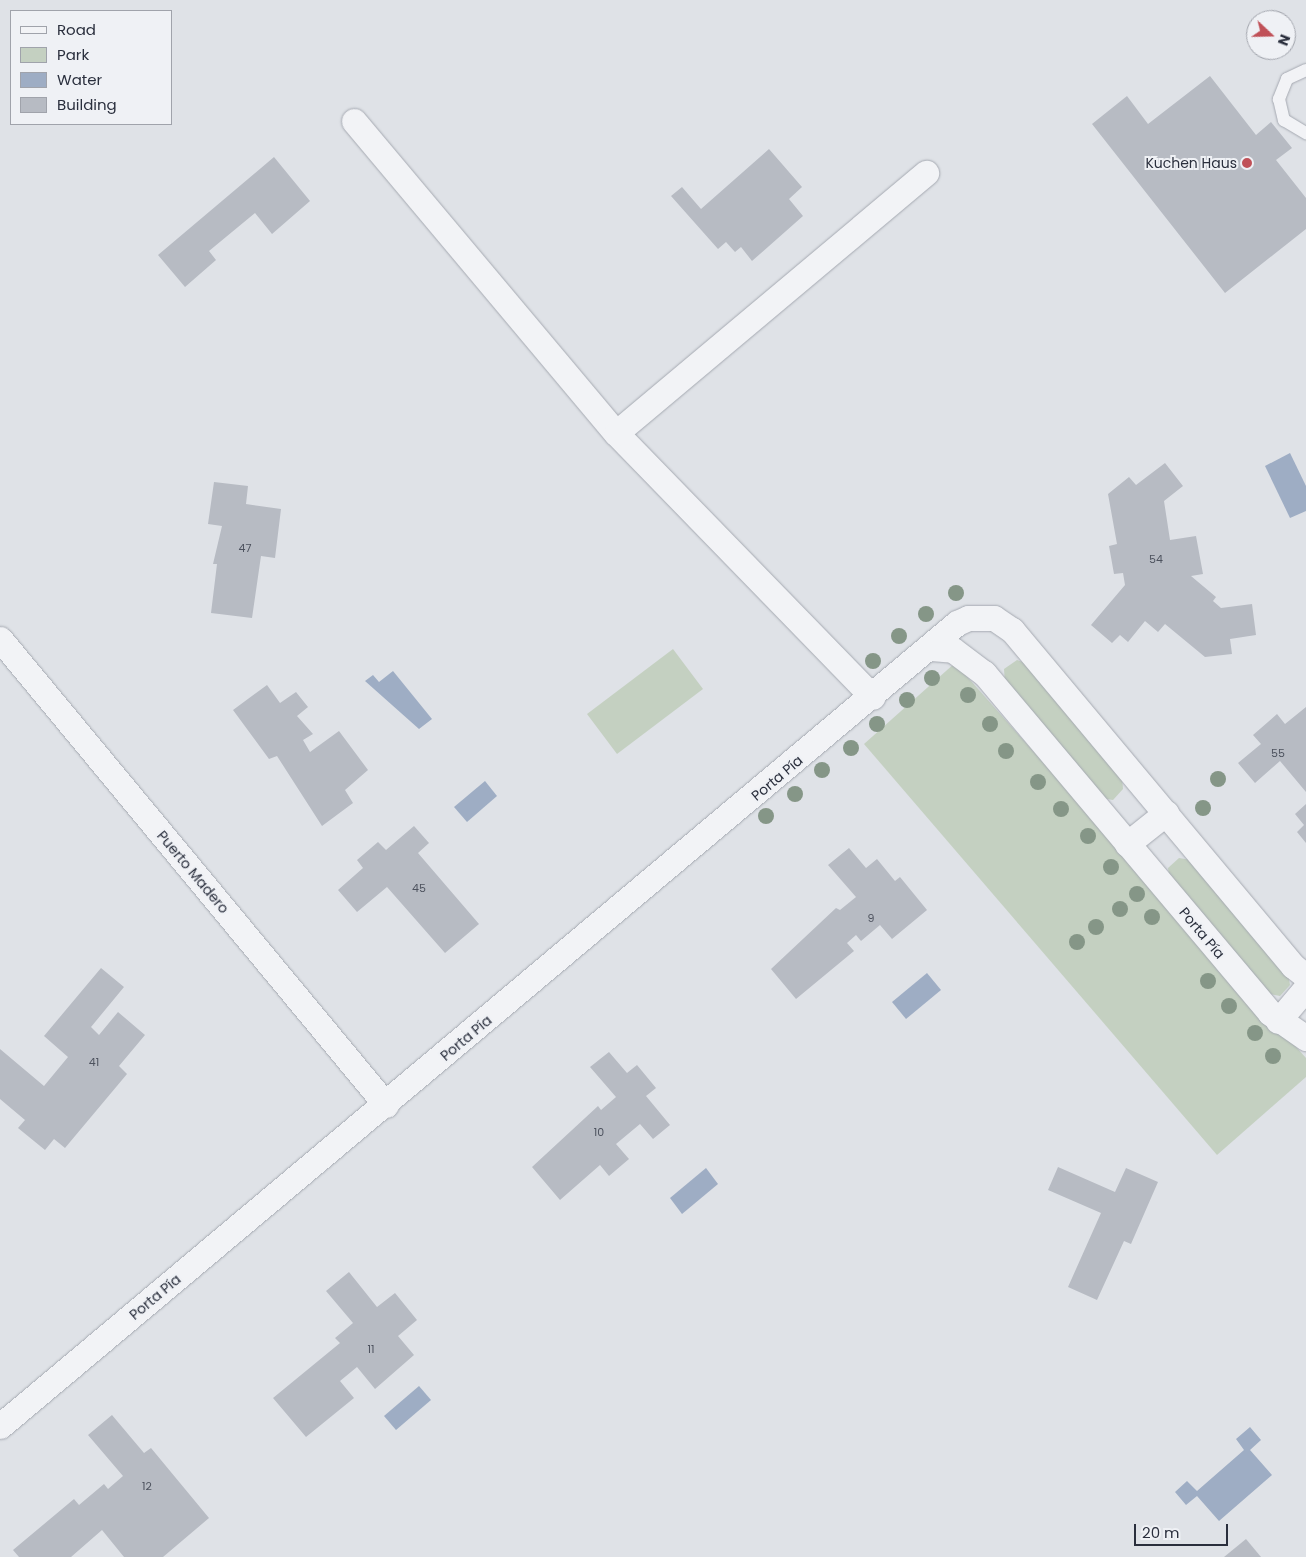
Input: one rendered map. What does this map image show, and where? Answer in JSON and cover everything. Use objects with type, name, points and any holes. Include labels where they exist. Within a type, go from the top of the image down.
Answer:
[{"type":"street","points":[[354,121],[616,433],[873,697]]},
{"type":"street","points":[[616,433],[926,173]]},
{"type":"street","name":"Porta Pía","points":[[0,1426],[873,697],[931,648],[957,623],[968,618],[981,616],[1003,622],[1166,813],[1293,966],[1306,976]]},
{"type":"street","name":"Puerto Madero","points":[[0,639],[386,1105]]},
{"type":"street","name":"Porta Pía","points":[[931,648],[953,650],[984,673],[1278,1021],[1306,1038]]},
{"type":"street","points":[[1127,844],[1166,813]]},
{"type":"street","points":[[1278,1021],[1306,988]]},
{"type":"lane","points":[[1306,70],[1287,79],[1279,99],[1284,120],[1306,133]]},
{"type":"green space","points":[[673,649],[703,689],[617,754],[587,714]]},
{"type":"green space","points":[[1017,660],[1028,664],[1122,778],[1123,789],[1113,800],[1101,798],[1005,683],[1004,669]]},
{"type":"green space","points":[[955,663],[1306,1058],[1306,1077],[1217,1155],[864,744]]},
{"type":"green space","points":[[1179,858],[1191,860],[1288,974],[1290,985],[1280,996],[1265,993],[1170,880],[1168,868]]},
{"type":"water","points":[[1290,453],[1306,486],[1306,511],[1290,518],[1265,466]]},
{"type":"water","points":[[393,671],[432,719],[419,729],[365,681],[373,675],[379,682]]},
{"type":"water","points":[[485,781],[497,796],[467,822],[454,807]]},
{"type":"water","points":[[927,973],[941,990],[906,1019],[892,1002]]},
{"type":"water","points":[[706,1168],[718,1184],[682,1214],[670,1198]]},
{"type":"water","points":[[419,1386],[431,1400],[396,1430],[384,1416]]},
{"type":"water","points":[[1250,1427],[1261,1440],[1250,1450],[1272,1475],[1219,1521],[1197,1496],[1186,1505],[1175,1492],[1187,1481],[1197,1491],[1244,1450],[1236,1439]]},
{"type":"building","points":[[1210,76],[1256,135],[1271,122],[1292,148],[1276,160],[1306,198],[1306,229],[1225,293],[1092,124],[1127,96],[1148,124]]},
{"type":"building","points":[[769,149],[802,187],[789,199],[803,216],[752,261],[741,247],[735,252],[726,242],[718,249],[671,196],[682,187],[701,209]]},
{"type":"building","points":[[274,157],[310,201],[272,234],[255,213],[209,251],[216,260],[185,287],[158,255]]},
{"type":"building","points":[[1165,463],[1183,486],[1164,501],[1170,540],[1196,536],[1203,574],[1191,576],[1216,597],[1213,601],[1221,608],[1252,604],[1256,635],[1230,639],[1232,654],[1205,657],[1165,624],[1158,632],[1145,621],[1128,642],[1120,635],[1112,643],[1091,625],[1125,585],[1123,573],[1114,574],[1109,546],[1117,544],[1108,494],[1129,477],[1136,485]]},
{"type":"building","points":[[214,482],[248,486],[246,504],[281,509],[275,558],[261,556],[252,618],[211,613],[217,564],[213,564],[222,526],[208,524]]},
{"type":"building","points":[[267,685],[280,703],[296,692],[308,707],[297,716],[313,734],[303,740],[310,752],[339,731],[368,770],[345,790],[353,803],[322,826],[277,756],[269,759],[233,710]]},
{"type":"building","points":[[1306,707],[1306,792],[1280,761],[1255,783],[1238,763],[1261,744],[1253,735],[1277,714],[1285,724]]},
{"type":"building","points":[[1306,804],[1306,843],[1297,832],[1304,825],[1295,814]]},
{"type":"building","points":[[414,826],[429,843],[418,853],[479,924],[445,953],[387,887],[357,912],[338,890],[363,868],[357,860],[378,842],[386,850]]},
{"type":"building","points":[[849,848],[866,868],[877,859],[895,881],[900,877],[927,910],[892,939],[880,925],[861,941],[856,935],[847,943],[854,951],[796,999],[771,969],[836,908],[840,910],[856,897],[828,865]]},
{"type":"building","points":[[101,968],[124,987],[91,1027],[99,1035],[118,1012],[145,1035],[119,1066],[127,1074],[65,1148],[54,1139],[45,1150],[18,1128],[25,1120],[0,1099],[0,1049],[44,1086],[68,1057],[44,1036]]},
{"type":"building","points":[[609,1052],[627,1073],[637,1065],[656,1088],[646,1096],[670,1125],[653,1139],[640,1124],[616,1144],[629,1159],[609,1176],[600,1165],[560,1200],[532,1167],[598,1106],[601,1110],[616,1097],[590,1067]]},
{"type":"building","points":[[1058,1167],[1115,1192],[1126,1168],[1158,1182],[1131,1244],[1124,1241],[1097,1300],[1068,1287],[1101,1213],[1048,1190]]},
{"type":"building","points":[[349,1272],[377,1307],[395,1293],[417,1320],[398,1336],[414,1355],[375,1389],[357,1367],[340,1381],[354,1398],[306,1437],[273,1398],[340,1343],[335,1338],[353,1323],[326,1291]]},
{"type":"building","points":[[112,1415],[144,1453],[151,1448],[209,1518],[163,1557],[124,1557],[102,1530],[71,1557],[19,1557],[13,1550],[74,1499],[79,1505],[104,1484],[108,1489],[123,1476],[88,1435]]},
{"type":"building","points":[[1246,1539],[1261,1557],[1224,1557]]},
{"type":"place","name":"Kuchen Haus","points":[[1247,163]]}]
